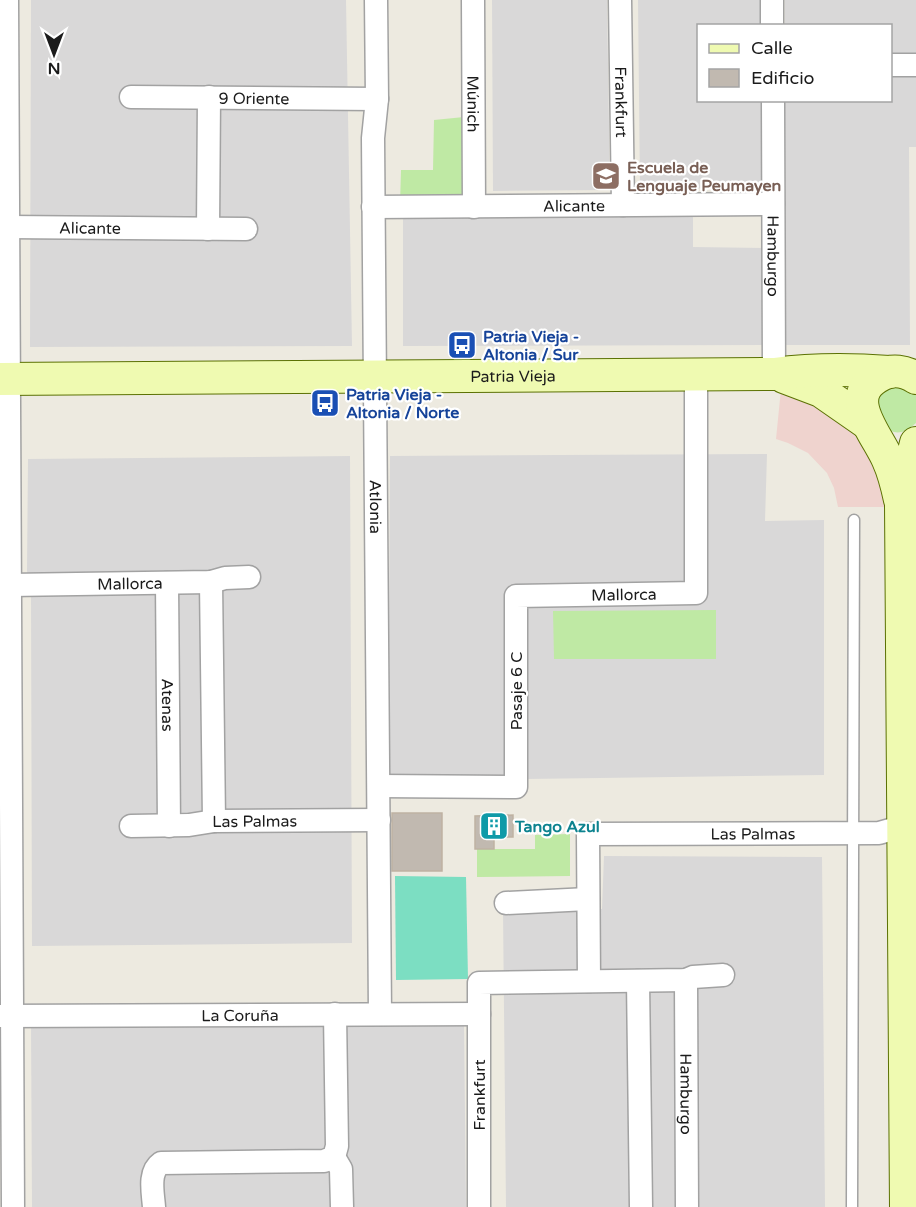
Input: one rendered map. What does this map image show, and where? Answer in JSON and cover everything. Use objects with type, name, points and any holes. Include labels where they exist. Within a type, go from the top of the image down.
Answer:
[{"type":"street","points":[[8,0],[5,379],[10,585],[5,704],[6,1016],[13,1207]]},
{"type":"street","name":"Atlonia","points":[[376,0],[376,99],[373,138],[380,1014]]},
{"type":"street","name":"Múnich","points":[[473,0],[474,207]]},
{"type":"street","name":"Frankfurt","points":[[620,0],[622,205]]},
{"type":"street","points":[[772,0],[772,24]]},
{"type":"street","points":[[892,65],[916,65]]},
{"type":"street","name":"9 Oriente","points":[[131,97],[376,99]]},
{"type":"street","points":[[208,229],[209,97]]},
{"type":"street","name":"Hamburgo","points":[[773,102],[774,374]]},
{"type":"street","name":"Alicante","points":[[374,207],[773,204]]},
{"type":"street","name":"Alicante","points":[[8,227],[246,229]]},
{"type":"street","name":"Patria Vieja","points":[[5,379],[696,375],[774,374],[812,370],[902,375]]},
{"type":"street","name":"Patria Vieja","points":[[774,374],[821,391],[870,427]]},
{"type":"street","name":"Mallorca","points":[[516,596],[696,593],[696,375]]},
{"type":"street","points":[[902,375],[872,382],[864,393],[862,406],[870,427],[889,461],[901,504],[910,826],[906,1207]]},
{"type":"street","points":[[870,427],[886,438],[908,437],[916,433]]},
{"type":"street","points":[[901,504],[916,443]]},
{"type":"street","name":"Mallorca","points":[[10,585],[211,582],[225,578],[249,577]]},
{"type":"street","points":[[211,582],[214,821]]},
{"type":"street","name":"Atenas","points":[[167,583],[169,826]]},
{"type":"street","name":"Pasaje 6 C","points":[[379,786],[516,787],[516,596]]},
{"type":"street","name":"Las Palmas","points":[[130,826],[189,825],[214,821],[379,820]]},
{"type":"street","name":"Las Palmas","points":[[588,899],[588,834],[879,833],[910,826]]},
{"type":"street","points":[[506,903],[588,899],[589,981],[686,980],[693,977],[723,975]]},
{"type":"street","name":"Hamburgo","points":[[686,980],[687,1207]]},
{"type":"street","name":"Frankfurt","points":[[479,1207],[479,982],[589,981]]},
{"type":"street","points":[[638,981],[641,1207]]},
{"type":"street","points":[[335,1014],[337,1146],[334,1157],[341,1169],[342,1207]]},
{"type":"street","name":"La Coruña","points":[[6,1016],[479,1014]]},
{"type":"street","points":[[154,1207],[154,1170],[161,1163],[324,1161],[334,1157]]},
{"type":"lane","points":[[852,1207],[854,520]]},
{"type":"shaded area","points":[[31,0],[346,0],[352,346],[30,347]]},
{"type":"shaded area","points":[[492,0],[607,0],[610,190],[493,191]]},
{"type":"shaded area","points":[[638,0],[761,0],[762,24],[697,24],[697,102],[762,102],[763,188],[640,189]]},
{"type":"shaded area","points":[[785,0],[916,0],[916,147],[909,147],[910,345],[786,345],[785,102],[892,102],[892,24],[785,24]]},
{"type":"shaded area","points":[[693,216],[693,247],[764,248],[764,345],[403,346],[403,217]]},
{"type":"shaded area","points":[[781,389],[809,394],[856,433],[883,483],[886,507],[838,507],[834,488],[827,473],[808,453],[776,439]]},
{"type":"shaded area","points":[[767,454],[765,521],[824,520],[824,775],[388,781],[390,456]]},
{"type":"shaded area","points":[[350,456],[352,943],[32,946],[31,595],[27,571],[28,459]]},
{"type":"shaded area","points":[[604,856],[822,857],[825,1207],[506,1207],[503,910],[602,909]]},
{"type":"shaded area","points":[[31,1024],[464,1024],[466,1207],[32,1207]]},
{"type":"green space","points":[[464,117],[465,197],[400,204],[401,170],[433,170],[434,120]]},
{"type":"green space","points":[[885,382],[916,389],[916,423],[902,432],[886,428],[871,413]]},
{"type":"green space","points":[[716,610],[716,659],[554,659],[553,611]]},
{"type":"green space","points":[[570,834],[570,876],[477,877],[477,849],[535,849],[535,835]]},
{"type":"green space","points":[[395,876],[466,877],[468,979],[396,980]]},
{"type":"building","points":[[392,813],[442,813],[442,871],[392,871]]},
{"type":"building","name":"Tango Azul","points":[[513,815],[513,837],[494,837],[494,849],[475,849],[475,816]]},
{"type":"place","name":"Escuela de Lenguaje Peumayen","points":[[606,176]]},
{"type":"place","name":"Patria Vieja - Altonia / Sur","points":[[462,345]]},
{"type":"place","name":"Patria Vieja - Altonia / Norte","points":[[325,403]]},
{"type":"place","name":"Tango Azul","points":[[494,826]]}]
